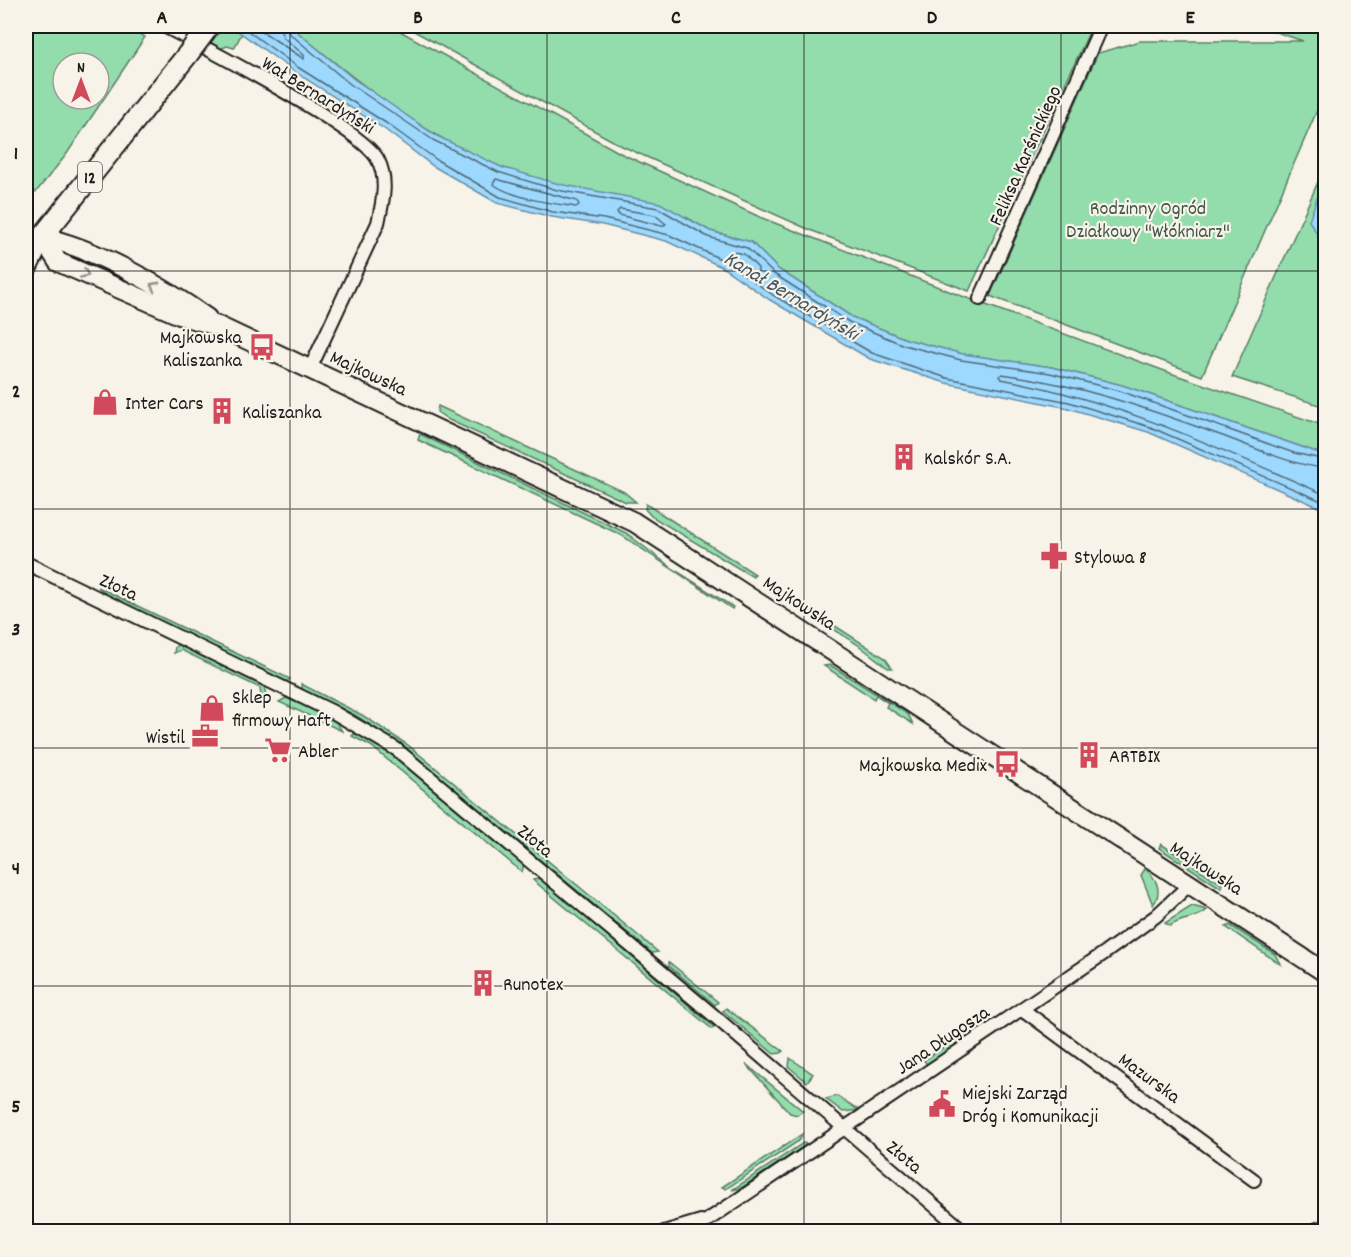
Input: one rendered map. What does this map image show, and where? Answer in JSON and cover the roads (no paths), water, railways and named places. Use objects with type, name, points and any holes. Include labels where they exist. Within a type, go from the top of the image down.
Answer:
[{"type":"main road","name":"12","points":[[26,268],[42,237],[209,26]]},
{"type":"main road","name":"Majkowska","points":[[42,237],[58,262],[182,316],[218,326],[634,522],[1326,973]]},
{"type":"main road","name":"12","points":[[26,250],[42,237]]},
{"type":"main road","points":[[1318,1232],[1326,1230]]},
{"type":"street","name":"Wał Bernardyński","points":[[164,26],[329,119],[364,142],[377,158],[384,177],[384,200],[378,223],[310,369]]},
{"type":"street","name":"Feliksa Karśnickiego","points":[[980,299],[1101,26]]},
{"type":"street","name":"Złota","points":[[26,563],[378,736],[417,765],[658,968],[965,1232]]},
{"type":"street","name":"Jana Długosza","points":[[690,1232],[1137,930],[1191,883]]},
{"type":"street","name":"Mazurska","points":[[1022,1009],[1254,1179]]},
{"type":"street","name":"Jana Długosza","points":[[664,1232],[708,1219]]},
{"type":"water","name":"Kanał Bernardyński","points":[[231,26],[290,26],[354,79],[435,135],[501,167],[559,184],[660,203],[710,231],[751,242],[778,269],[852,317],[906,339],[963,354],[1051,367],[1122,385],[1325,455],[1325,510],[1148,432],[1068,408],[946,383],[870,359],[770,300],[722,267],[666,241],[497,203],[433,166],[383,128],[295,72]]},
{"type":"water","points":[[1326,194],[1325,246],[1309,221],[1317,198]]},
{"type":"place","name":"Majkowska Kaliszanka","points":[[262,347]]},
{"type":"place","name":"Inter Cars","points":[[105,402]]},
{"type":"place","name":"Kaliszanka","points":[[222,411]]},
{"type":"place","name":"Kalskór S.A.","points":[[904,457]]},
{"type":"place","name":"Stylowa 8","points":[[1054,556]]},
{"type":"place","name":"Sklep firmowy Haft","points":[[212,708]]},
{"type":"place","name":"Wistil","points":[[205,736]]},
{"type":"place","name":"Abler","points":[[278,750]]},
{"type":"place","name":"ARTBIX","points":[[1089,755]]},
{"type":"place","name":"Majkowska Medix","points":[[1007,764]]},
{"type":"place","name":"Runotex","points":[[483,983]]},
{"type":"place","name":"Miejski Zarząd Dróg i Komunikacji","points":[[942,1104]]},
{"type":"park label","name":"Rodzinny Ogród Działkowy \"Włókniarz\"","points":[[1148,218]]}]
